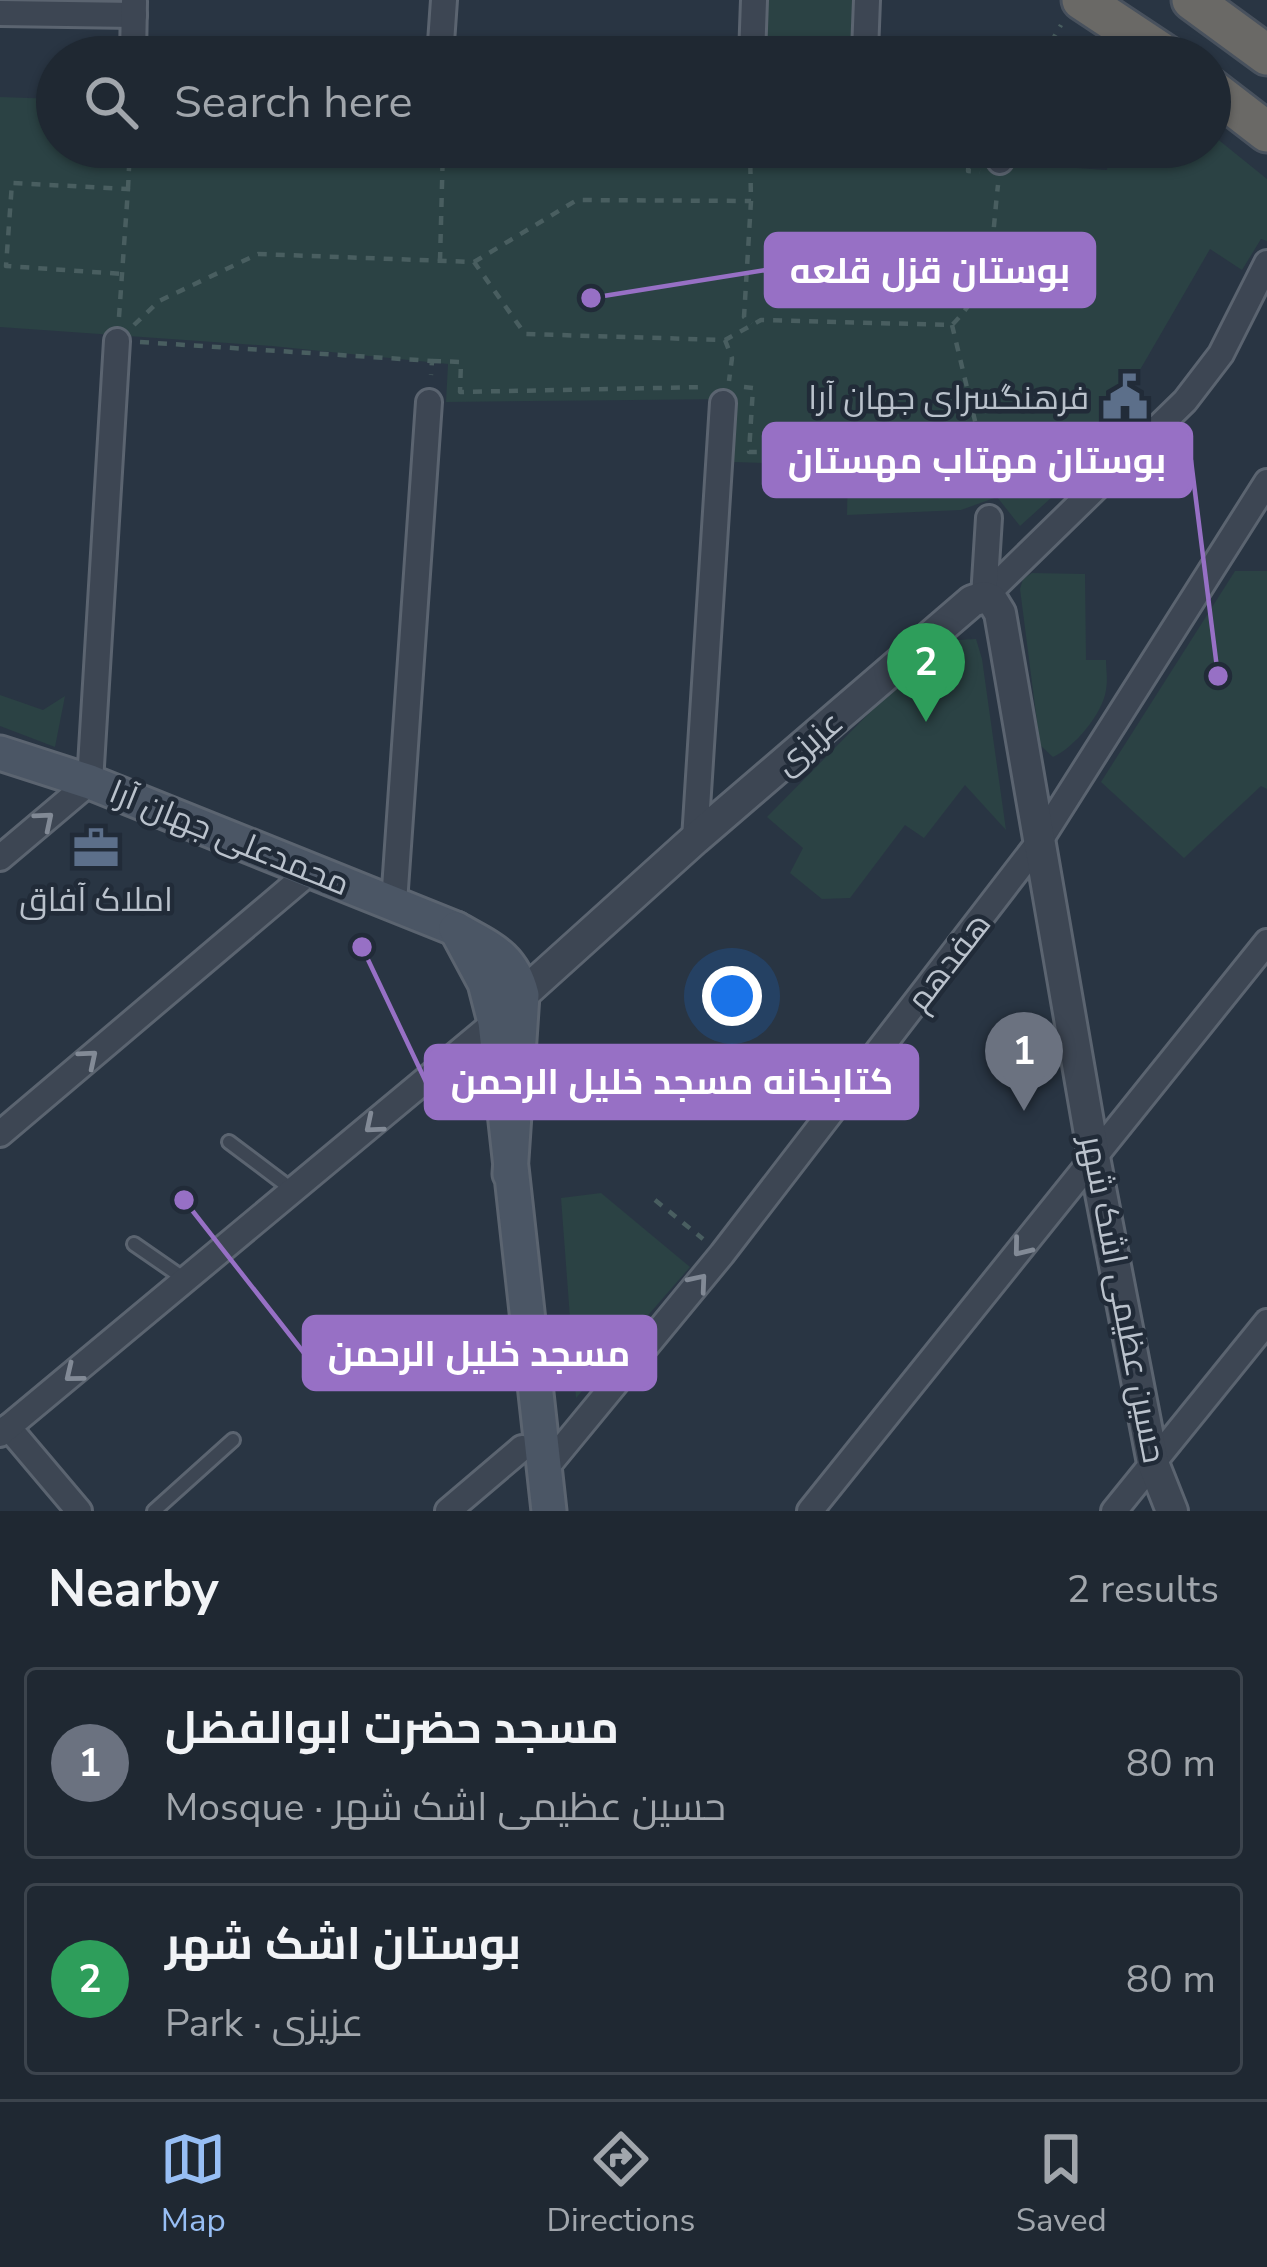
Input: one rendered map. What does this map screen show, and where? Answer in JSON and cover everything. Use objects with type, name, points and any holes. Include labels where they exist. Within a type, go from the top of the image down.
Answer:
[{"type":"highway","points":[[1082,0],[1136,36]]},
{"type":"highway","points":[[1192,0],[1267,55]]},
{"type":"highway","points":[[1231,104],[1267,132]]},
{"type":"main road","name":"محمدعلی جهان آرا","points":[[0,753],[90,782],[456,929],[508,962],[522,995]]},
{"type":"main road","points":[[456,929],[485,983],[495,1022],[533,1458],[549,1511]]},
{"type":"main road","points":[[510,1174],[522,995]]},
{"type":"street","points":[[441,36],[444,0]]},
{"type":"street","points":[[753,36],[754,0]]},
{"type":"street","points":[[866,36],[867,0]]},
{"type":"street","points":[[0,14],[134,8]]},
{"type":"street","name":"عزیزی","points":[[522,995],[695,839],[971,601],[983,597],[1197,386],[1221,354],[1267,263]]},
{"type":"street","points":[[0,858],[90,782],[117,341]]},
{"type":"street","points":[[695,839],[719,392]]},
{"type":"street","points":[[394,903],[428,402]]},
{"type":"street","name":"هفدهم","points":[[448,1511],[533,1458],[722,1254],[1039,842],[1267,482]]},
{"type":"street","points":[[983,597],[989,518]]},
{"type":"street","name":"حسین عظیمی اشک شهر","points":[[983,597],[1000,613],[1094,1157],[1154,1463],[1172,1511]]},
{"type":"street","points":[[0,1134],[313,869]]},
{"type":"street","points":[[810,1511],[1267,941]]},
{"type":"street","points":[[79,1511],[4,1431],[495,1022]]},
{"type":"street","points":[[1114,1511],[1267,1322]]},
{"type":"lane","points":[[229,1142],[295,1191]]},
{"type":"lane","points":[[134,1244],[187,1280]]},
{"type":"lane","points":[[154,1511],[233,1440]]},
{"type":"path","points":[[117,341],[129,168]]},
{"type":"path","points":[[440,263],[442,168]]},
{"type":"path","points":[[750,168],[744,317],[752,325]]},
{"type":"path","points":[[474,262],[525,334],[725,340],[760,320],[952,325],[988,272],[999,168]]},
{"type":"path","points":[[123,274],[7,266],[9,225],[12,183],[128,189]]},
{"type":"path","points":[[117,341],[159,301],[258,254],[474,262],[578,200],[751,201]]},
{"type":"path","points":[[952,325],[982,450],[989,518]]},
{"type":"path","points":[[719,392],[732,358],[725,340]]},
{"type":"path","points":[[117,341],[460,362],[460,392],[753,388],[749,452],[982,450]]},
{"type":"path","points":[[428,402],[432,361]]},
{"type":"path","points":[[655,1200],[722,1254]]},
{"type":"green space","points":[[759,0],[855,0],[854,36],[758,36]]},
{"type":"green space","points":[[0,97],[36,98],[36,168],[1107,170],[1231,168],[1231,150],[1267,179],[1267,241],[1261,239],[1242,270],[1210,249],[1082,470],[1020,526],[997,497],[961,510],[847,515],[848,466],[733,462],[734,399],[446,402],[448,364],[0,327]]},
{"type":"green space","points":[[1235,571],[1267,571],[1267,789],[1261,786],[1184,858],[1101,782]]},
{"type":"green space","points":[[1032,573],[1085,574],[1086,660],[1106,660],[1107,686],[1099,709],[1078,738],[1053,757],[1040,745],[1020,589]]},
{"type":"green space","points":[[976,639],[1006,830],[965,785],[924,838],[905,825],[850,898],[822,899],[790,873],[803,848],[767,817],[940,641]]},
{"type":"green space","points":[[0,695],[43,710],[65,696],[55,747],[0,726]]},
{"type":"green space","points":[[601,1193],[690,1267],[576,1398],[561,1198]]},
{"type":"place","name":"بوستان قزل قلعه","points":[[591,298]]},
{"type":"place","name":"فرهنگسرای جهان آرا","points":[[1125,397]]},
{"type":"place","name":"بوستان مهتاب مهستان","points":[[1218,676]]},
{"type":"place","name":"بوستان اشک شهر","points":[[926,722]]},
{"type":"place","name":"املاک آفاق","points":[[96,848]]},
{"type":"place","name":"كتابخانه مسجد خليل الرحمن","points":[[362,947]]},
{"type":"place","name":"مسجد حضرت ابوالفضل","points":[[1024,1111]]},
{"type":"place","name":"مسجد خلیل الرحمن","points":[[184,1200]]}]
